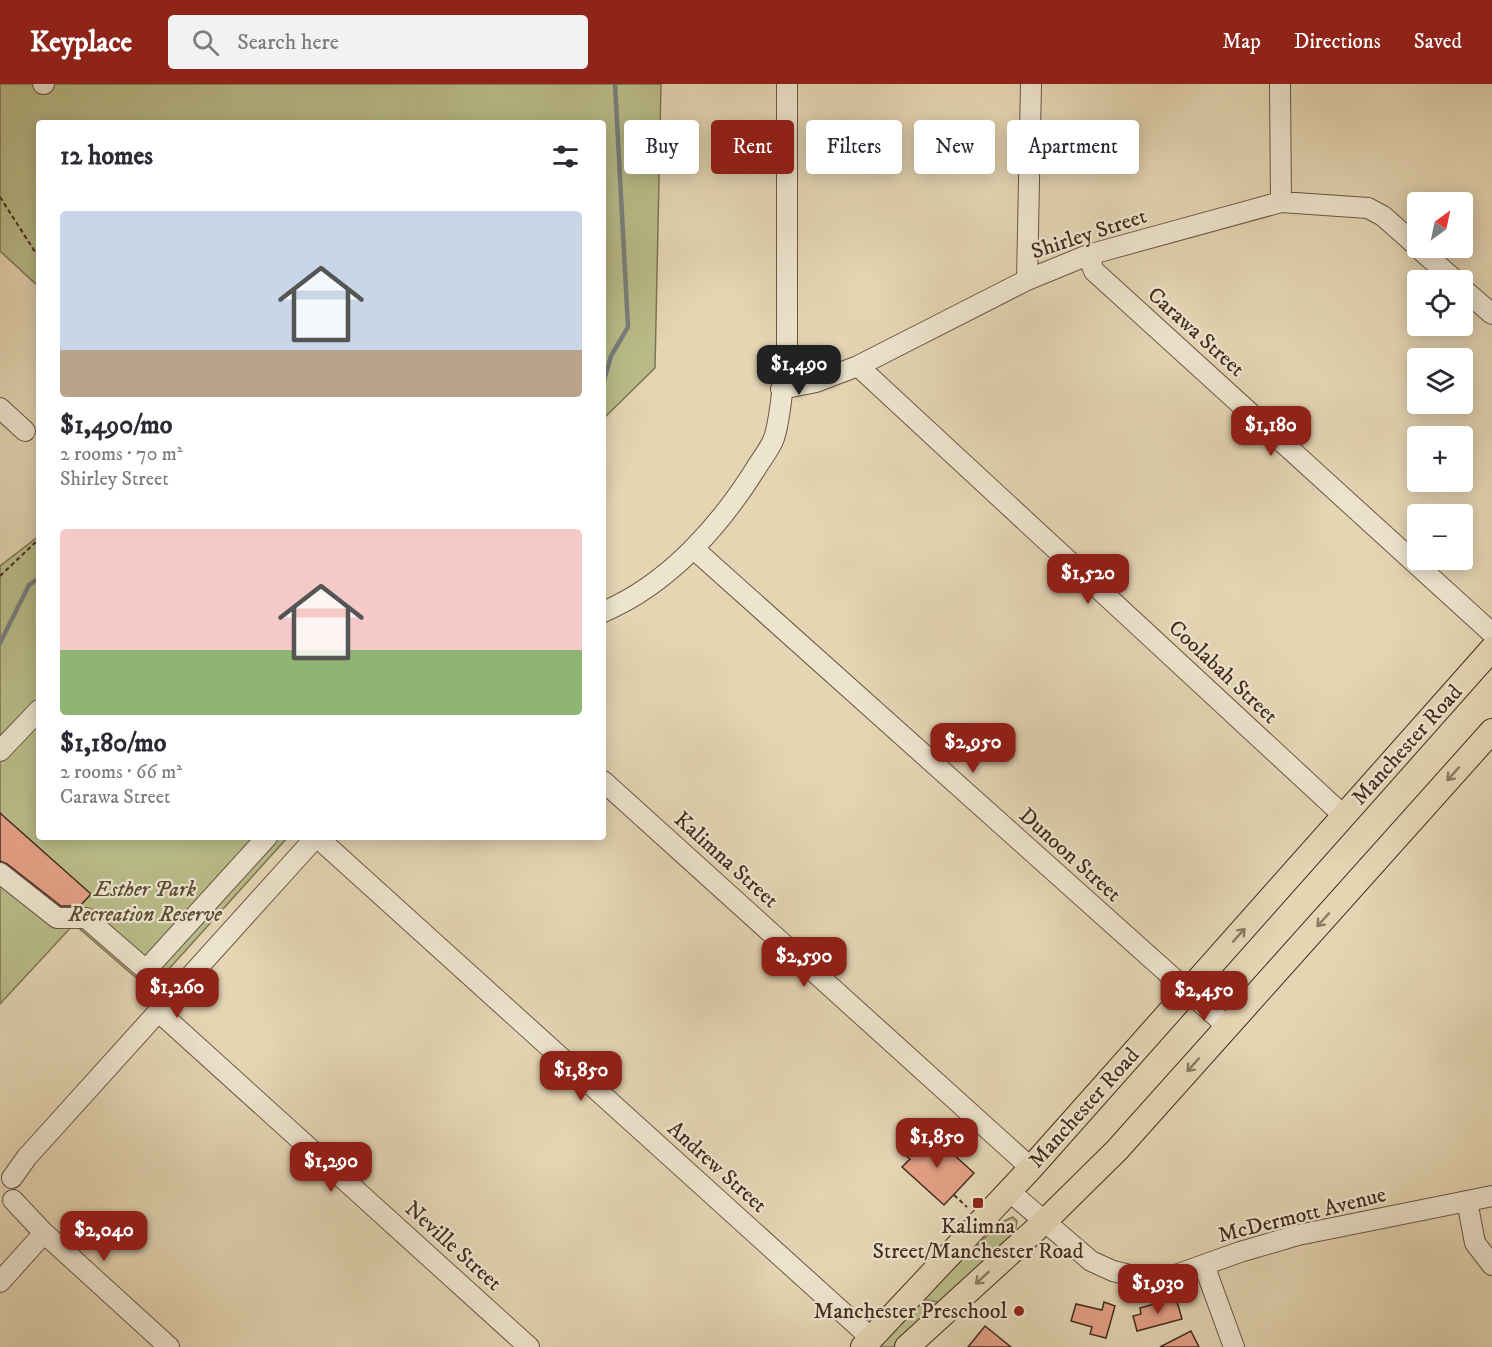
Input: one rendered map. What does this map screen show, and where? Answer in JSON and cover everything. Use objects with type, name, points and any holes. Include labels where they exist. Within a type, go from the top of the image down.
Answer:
[{"type":"main road","name":"Manchester Road","points":[[867,1343],[1031,1168],[1492,649]]},
{"type":"main road","points":[[907,1347],[1044,1222],[1117,1150],[1492,731]]},
{"type":"street","points":[[606,610],[648,586],[694,549],[742,491],[774,438],[787,365],[787,84]]},
{"type":"street","points":[[1027,280],[1031,84]]},
{"type":"street","points":[[1280,84],[1281,202]]},
{"type":"street","name":"Shirley Street","points":[[781,389],[816,382],[858,366],[1027,280],[1088,255],[1281,202],[1368,208],[1383,216],[1407,237]]},
{"type":"street","name":"Carawa Street","points":[[1088,255],[1094,271],[1492,633]]},
{"type":"street","name":"Shirley Street","points":[[1430,258],[1444,270]]},
{"type":"street","points":[[1473,298],[1492,314]]},
{"type":"street","name":"Coolabah Street","points":[[858,366],[1344,816]]},
{"type":"street","points":[[0,408],[25,431]]},
{"type":"street","name":"Dunoon Street","points":[[694,549],[1228,1027]]},
{"type":"street","points":[[0,751],[36,713]]},
{"type":"street","name":"Kalimna Street","points":[[606,784],[1031,1168]]},
{"type":"street","points":[[146,970],[264,840]]},
{"type":"street","points":[[170,1347],[7,1201],[18,1190],[6,1177],[159,1012],[313,840]]},
{"type":"street","name":"Andrew Street","points":[[319,840],[867,1343]]},
{"type":"street","points":[[0,873],[57,918],[86,918],[175,994]]},
{"type":"street","name":"Neville Street","points":[[159,1012],[529,1347]]},
{"type":"street","name":"McDermott Avenue","points":[[1009,1191],[1091,1261],[1113,1271],[1138,1277],[1170,1276],[1298,1235],[1492,1196]]},
{"type":"street","points":[[1467,1202],[1475,1243],[1492,1265]]},
{"type":"street","points":[[0,1282],[44,1233]]},
{"type":"street","points":[[1204,1265],[1234,1347]]},
{"type":"path","points":[[0,197],[36,253]]},
{"type":"path","points":[[0,576],[36,542]]},
{"type":"path","points":[[954,1195],[967,1207]]},
{"type":"green space","points":[[0,84],[661,84],[660,120],[624,120],[624,174],[659,174],[655,368],[606,416],[606,120],[36,120],[36,284],[0,251]]},
{"type":"green space","name":"Esther Park Recreation Reserve","points":[[36,538],[36,840],[285,840],[150,990],[74,924],[0,1004],[0,566]]},
{"type":"green space","points":[[1013,1217],[1017,1221],[1015,1233],[943,1303],[922,1299],[1000,1223]]},
{"type":"green space","points":[[919,1302],[940,1305],[894,1347],[872,1347]]},
{"type":"building","points":[[0,813],[91,894],[80,906],[61,906],[0,861]]},
{"type":"building","points":[[932,1135],[974,1173],[944,1205],[902,1167],[910,1159],[906,1156],[922,1139],[925,1142]]},
{"type":"building","points":[[1176,1298],[1182,1319],[1137,1331],[1133,1316],[1141,1314],[1140,1308]]},
{"type":"building","points":[[1104,1302],[1115,1306],[1106,1338],[1090,1334],[1092,1327],[1071,1321],[1076,1304],[1102,1310]]},
{"type":"building","name":"Manchester Preschool","points":[[985,1326],[1011,1347],[968,1347]]},
{"type":"building","points":[[1191,1331],[1199,1347],[1160,1347]]},
{"type":"waterway","points":[[606,374],[611,356],[628,327],[615,84]]},
{"type":"waterway","points":[[0,643],[29,585],[36,580]]},
{"type":"place","name":"Kalimna Street/Manchester Road","points":[[978,1203]]},
{"type":"place","name":"Manchester Preschool","points":[[1019,1311]]}]
